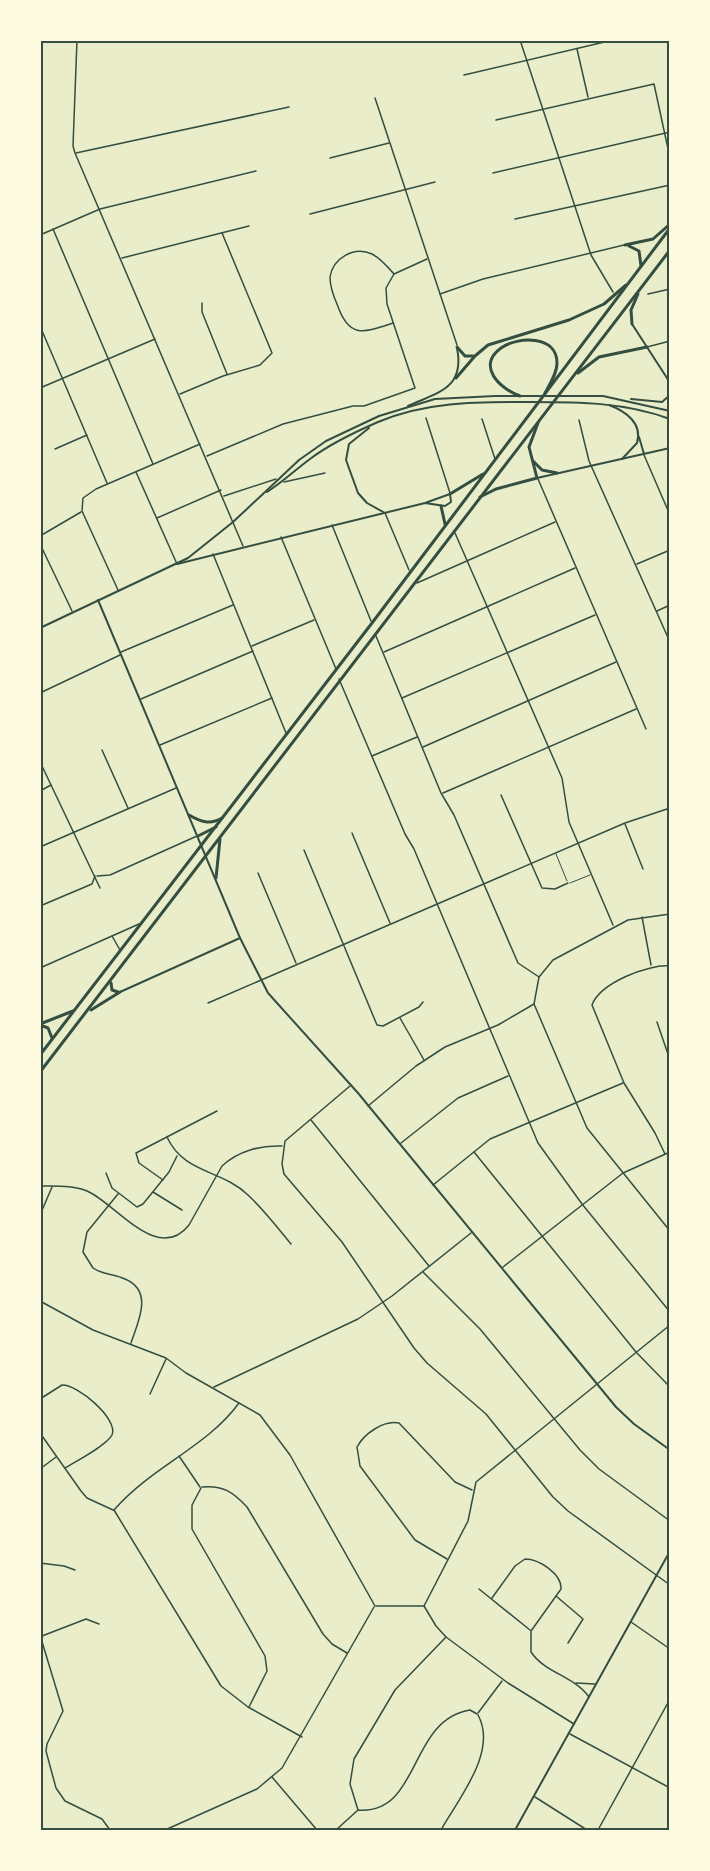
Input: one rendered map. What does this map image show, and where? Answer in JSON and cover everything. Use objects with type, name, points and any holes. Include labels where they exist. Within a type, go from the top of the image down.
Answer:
[{"type":"highway","points":[[625,245],[653,239],[669,226]]},
{"type":"highway","points":[[40,1055],[228,813],[541,401],[634,278],[669,226]]},
{"type":"highway","points":[[625,245],[639,251],[640,268]]},
{"type":"highway","points":[[40,1072],[669,250]]},
{"type":"highway","points":[[456,378],[475,356],[495,343],[569,320],[604,304],[634,278]]},
{"type":"highway","points":[[632,324],[631,310],[641,287]]},
{"type":"highway","points":[[520,396],[508,392],[496,382],[491,371],[492,360],[505,346],[532,340],[543,341],[554,351],[557,363],[554,376],[541,401]]},
{"type":"highway","points":[[457,347],[465,356],[475,356]]},
{"type":"highway","points":[[572,378],[599,357],[647,347]]},
{"type":"highway","points":[[476,500],[496,489],[537,478],[529,447],[540,418]]},
{"type":"highway","points":[[532,460],[542,470],[557,473]]},
{"type":"highway","points":[[450,494],[487,471]]},
{"type":"highway","points":[[441,506],[446,518],[444,527]]},
{"type":"highway","points":[[189,815],[199,821],[209,823],[228,813]]},
{"type":"highway","points":[[198,836],[217,826]]},
{"type":"highway","points":[[216,878],[220,837]]},
{"type":"highway","points":[[111,981],[113,992],[120,992]]},
{"type":"highway","points":[[85,1015],[120,992]]},
{"type":"highway","points":[[40,1025],[71,1013],[84,999]]},
{"type":"highway","points":[[40,1025],[48,1028],[52,1040]]},
{"type":"main road","points":[[632,324],[669,381]]},
{"type":"main road","points":[[265,494],[276,479],[326,441],[438,393],[456,378],[460,367],[457,347]]},
{"type":"main road","points":[[400,409],[435,399],[568,395],[662,402],[669,395]]},
{"type":"main road","points":[[621,398],[669,411]]},
{"type":"main road","points":[[40,628],[177,564],[198,551],[265,494],[320,453],[379,421],[446,404],[530,402],[604,403],[637,408],[669,418]]},
{"type":"main road","points":[[604,403],[628,416],[634,423],[644,454]]},
{"type":"main road","points":[[379,421],[355,438],[345,454],[358,493],[367,503],[385,513]]},
{"type":"main road","points":[[622,459],[634,447],[639,437]]},
{"type":"main road","points":[[537,478],[669,448]]},
{"type":"main road","points":[[177,564],[425,503],[450,494],[451,502],[441,506],[425,503]]},
{"type":"main road","points":[[98,600],[240,938],[268,993],[296,1028],[351,1086],[400,1144],[596,1384],[634,1424],[669,1450]]},
{"type":"main road","points":[[120,992],[240,938]]},
{"type":"main road","points":[[515,1830],[669,1551]]},
{"type":"street","points":[[77,40],[73,146],[75,153],[243,546]]},
{"type":"street","points":[[520,40],[591,255],[613,292]]},
{"type":"street","points":[[464,75],[613,40]]},
{"type":"street","points":[[577,48],[589,98]]},
{"type":"street","points":[[496,120],[654,84],[669,158]]},
{"type":"street","points":[[375,98],[457,347]]},
{"type":"street","points":[[75,153],[289,107]]},
{"type":"street","points":[[493,173],[669,132]]},
{"type":"street","points":[[330,159],[390,142]]},
{"type":"street","points":[[40,235],[100,209],[256,171]]},
{"type":"street","points":[[310,214],[435,182]]},
{"type":"street","points":[[515,219],[669,185]]},
{"type":"street","points":[[121,258],[249,226]]},
{"type":"street","points":[[53,229],[153,464]]},
{"type":"street","points":[[179,394],[260,365],[272,353],[222,233]]},
{"type":"street","points":[[440,295],[483,279],[591,255],[625,245]]},
{"type":"street","points":[[394,274],[369,252],[353,252],[339,260],[330,276],[341,318],[348,326],[365,332],[394,323]]},
{"type":"street","points":[[206,456],[283,424],[353,406],[364,406],[415,388],[386,291],[394,274],[427,260]]},
{"type":"street","points":[[648,294],[669,289]]},
{"type":"street","points":[[202,303],[202,312],[227,375]]},
{"type":"street","points":[[40,326],[107,484]]},
{"type":"street","points":[[40,388],[156,339]]},
{"type":"street","points":[[647,347],[669,341]]},
{"type":"street","points":[[426,418],[450,494]]},
{"type":"street","points":[[482,419],[495,460]]},
{"type":"street","points":[[579,420],[591,466],[669,642]]},
{"type":"street","points":[[55,449],[87,435]]},
{"type":"street","points":[[118,590],[82,511],[81,502],[86,495],[107,484],[201,444]]},
{"type":"street","points":[[644,454],[669,515]]},
{"type":"street","points":[[135,471],[177,564]]},
{"type":"street","points":[[284,482],[325,473]]},
{"type":"street","points":[[537,478],[646,729]]},
{"type":"street","points":[[223,496],[276,479]]},
{"type":"street","points":[[156,518],[220,490]]},
{"type":"street","points":[[40,536],[82,511]]},
{"type":"street","points":[[385,513],[411,572]]},
{"type":"street","points":[[410,586],[555,521]]},
{"type":"street","points":[[332,525],[372,623]]},
{"type":"street","points":[[454,530],[562,777],[569,822],[613,926]]},
{"type":"street","points":[[281,537],[336,669]]},
{"type":"street","points":[[40,544],[72,612]]},
{"type":"street","points":[[636,565],[669,550]]},
{"type":"street","points":[[213,554],[286,734]]},
{"type":"street","points":[[383,652],[575,568]]},
{"type":"street","points":[[40,693],[121,653],[233,604]]},
{"type":"street","points":[[656,611],[669,605]]},
{"type":"street","points":[[402,698],[596,614]]},
{"type":"street","points":[[251,646],[316,619]]},
{"type":"street","points":[[375,633],[441,793],[518,963],[539,977]]},
{"type":"street","points":[[140,699],[253,651]]},
{"type":"street","points":[[422,747],[617,662]]},
{"type":"street","points":[[339,679],[509,1076],[547,1159],[669,1312]]},
{"type":"street","points":[[160,746],[272,698]]},
{"type":"street","points":[[441,793],[637,708]]},
{"type":"street","points":[[371,756],[418,737]]},
{"type":"street","points":[[102,750],[128,809]]},
{"type":"street","points":[[42,766],[100,888]]},
{"type":"street","points":[[40,791],[52,785]]},
{"type":"street","points":[[40,847],[177,787]]},
{"type":"street","points":[[501,795],[543,890],[555,889],[568,883]]},
{"type":"street","points":[[208,1003],[296,963],[484,885],[625,823],[669,808]]},
{"type":"street","points":[[625,823],[643,869]]},
{"type":"street","points":[[352,833],[390,924]]},
{"type":"street","points":[[95,875],[110,875],[198,836]]},
{"type":"street","points":[[304,850],[377,1025],[383,1026],[423,1002]]},
{"type":"street","points":[[258,873],[296,963]]},
{"type":"street","points":[[40,906],[92,884],[95,875]]},
{"type":"street","points":[[669,914],[642,916],[613,926],[553,960],[539,977],[534,1004],[587,1128],[669,1230]]},
{"type":"street","points":[[642,916],[652,966]]},
{"type":"street","points":[[40,968],[142,923]]},
{"type":"street","points":[[111,936],[121,951]]},
{"type":"street","points":[[665,1154],[652,1127],[624,1083],[592,1005],[601,992],[652,966],[669,966]]},
{"type":"street","points":[[368,1106],[424,1060],[445,1047],[489,1028],[534,1004]]},
{"type":"street","points":[[399,1017],[424,1060]]},
{"type":"street","points":[[657,1022],[669,1060]]},
{"type":"street","points":[[400,1144],[458,1098],[509,1076]]},
{"type":"street","points":[[433,1185],[490,1139],[624,1083]]},
{"type":"street","points":[[351,1086],[291,1134],[283,1146],[284,1174],[342,1242],[382,1303],[427,1363],[486,1414],[568,1511],[669,1585]]},
{"type":"street","points":[[163,1180],[144,1168],[137,1161],[136,1155],[217,1111]]},
{"type":"street","points":[[311,1120],[429,1267]]},
{"type":"street","points":[[167,1137],[177,1155],[246,1193],[291,1244]]},
{"type":"street","points":[[40,1186],[90,1192],[149,1235],[172,1239],[183,1233],[189,1225],[222,1166],[240,1154],[268,1145],[283,1146]]},
{"type":"street","points":[[474,1152],[636,1352],[669,1387]]},
{"type":"street","points":[[501,1269],[623,1173],[669,1152]]},
{"type":"street","points":[[106,1173],[112,1188],[135,1208],[142,1204],[163,1180],[177,1155]]},
{"type":"street","points":[[40,1215],[53,1186]]},
{"type":"street","points":[[152,1192],[182,1209]]},
{"type":"street","points":[[118,1194],[87,1232],[83,1252],[93,1268],[127,1279],[140,1291],[143,1301],[142,1310],[131,1344]]},
{"type":"street","points":[[214,1387],[353,1321],[382,1303],[471,1232]]},
{"type":"street","points":[[423,1272],[480,1329],[580,1450],[599,1468],[669,1521]]},
{"type":"street","points":[[40,1301],[93,1330],[166,1358],[186,1373],[260,1415],[290,1455],[375,1606]]},
{"type":"street","points":[[424,1606],[468,1521],[476,1482],[669,1325]]},
{"type":"street","points":[[150,1394],[166,1358]]},
{"type":"street","points":[[40,1399],[62,1385],[75,1387],[107,1415],[113,1426],[112,1435],[106,1442],[65,1468]]},
{"type":"street","points":[[114,1510],[141,1482],[223,1423],[240,1403]]},
{"type":"street","points":[[447,1560],[415,1540],[360,1466],[357,1447],[377,1427],[392,1421],[399,1423],[455,1482],[473,1490]]},
{"type":"street","points":[[40,1433],[87,1498],[114,1510],[221,1686],[248,1707],[302,1737]]},
{"type":"street","points":[[179,1455],[201,1488]]},
{"type":"street","points":[[40,1469],[57,1457]]},
{"type":"street","points":[[201,1488],[212,1486],[232,1492],[247,1507],[323,1634],[332,1644],[347,1653]]},
{"type":"street","points":[[201,1488],[192,1505],[192,1529],[265,1656],[267,1671],[248,1707]]},
{"type":"street","points":[[492,1599],[515,1566],[525,1559],[539,1562],[557,1578],[561,1584],[556,1596],[531,1631],[530,1645],[536,1658],[573,1682],[589,1697]]},
{"type":"street","points":[[40,1563],[75,1570]]},
{"type":"street","points":[[479,1588],[531,1631]]},
{"type":"street","points":[[556,1596],[583,1619],[568,1642]]},
{"type":"street","points":[[375,1606],[424,1606]]},
{"type":"street","points":[[165,1830],[247,1794],[272,1777],[288,1760],[375,1606]]},
{"type":"street","points":[[424,1606],[446,1637],[504,1680],[574,1724]]},
{"type":"street","points":[[99,1624],[86,1619],[41,1635],[63,1711],[46,1744],[47,1763],[60,1795],[72,1804],[102,1818],[110,1830]]},
{"type":"street","points":[[631,1622],[669,1649]]},
{"type":"street","points":[[358,1810],[350,1784],[354,1759],[395,1690],[446,1637]]},
{"type":"street","points":[[477,1714],[504,1680]]},
{"type":"street","points":[[573,1682],[596,1684]]},
{"type":"street","points":[[598,1830],[669,1699]]},
{"type":"street","points":[[336,1830],[358,1810],[372,1810],[397,1797],[432,1733],[448,1717],[470,1710],[477,1714],[485,1735],[483,1755],[441,1830]]},
{"type":"street","points":[[569,1733],[669,1788]]},
{"type":"street","points":[[272,1777],[318,1830]]},
{"type":"street","points":[[535,1796],[587,1830]]},
{"type":"lane","points":[[556,853],[568,883],[590,875]]}]
